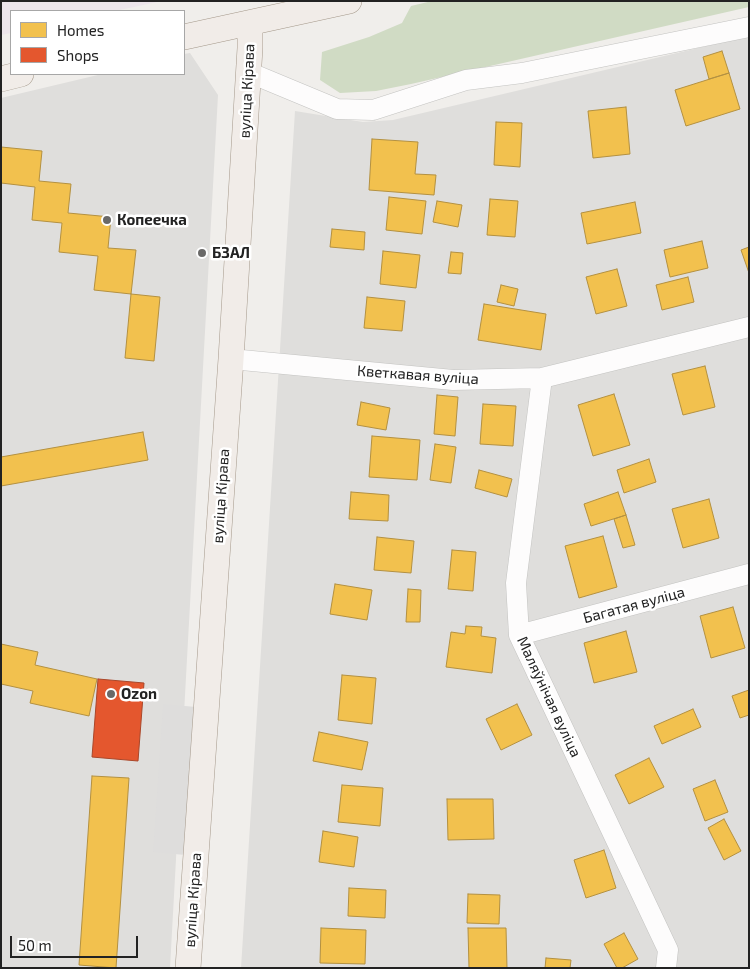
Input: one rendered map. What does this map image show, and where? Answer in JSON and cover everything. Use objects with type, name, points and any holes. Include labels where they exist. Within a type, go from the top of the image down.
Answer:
[{"type":"main road","points":[[185,37],[349,1]]},
{"type":"main road","name":"вуліца Кірава","points":[[188,968],[231,359],[250,23]]},
{"type":"main road","points":[[1,79],[17,75]]},
{"type":"street","points":[[248,72],[337,109],[372,110],[466,80],[522,73],[749,27]]},
{"type":"street","name":"Кветкавая вуліца","points":[[231,359],[454,380],[542,378],[749,327]]},
{"type":"street","name":"Маляўнічая вуліца","points":[[542,378],[516,584],[519,635],[668,950],[666,968]]},
{"type":"street","name":"Багатая вуліца","points":[[519,635],[749,574]]},
{"type":"shaded area","points":[[1,1],[162,1],[120,10],[10,10],[10,33],[1,35]]},
{"type":"shaded area","points":[[749,36],[749,968],[241,968],[295,111],[363,122],[393,120]]},
{"type":"shaded area","points":[[190,53],[218,95],[170,968],[1,968],[1,98],[98,75],[185,75],[185,54]]},
{"type":"shaded area","points":[[163,704],[196,707],[185,855],[153,852]]},
{"type":"green space","points":[[432,1],[749,1],[749,7],[376,91],[340,93],[320,80],[322,52],[369,37],[402,23],[411,6]]},
{"type":"building: Homes","points":[[722,51],[729,73],[709,79],[703,57]]},
{"type":"building: Homes","points":[[729,73],[740,109],[686,126],[675,90]]},
{"type":"building: Homes","points":[[626,107],[630,154],[593,158],[588,111]]},
{"type":"building: Homes","points":[[496,122],[522,123],[520,167],[494,165]]},
{"type":"building: Homes","points":[[372,139],[418,142],[415,174],[436,175],[434,195],[369,190]]},
{"type":"building: Homes","points":[[1,147],[42,151],[39,181],[71,184],[68,213],[111,217],[108,248],[136,250],[131,294],[94,290],[98,256],[59,252],[62,223],[32,220],[35,187],[1,183]]},
{"type":"building: Homes","points":[[389,197],[426,201],[422,234],[386,230]]},
{"type":"building: Homes","points":[[490,199],[518,201],[515,237],[487,235]]},
{"type":"building: Homes","points":[[437,201],[462,205],[458,227],[433,222]]},
{"type":"building: Homes","points":[[635,202],[641,233],[587,244],[581,213]]},
{"type":"building: Homes","points":[[332,229],[365,232],[364,250],[330,247]]},
{"type":"building: Homes","points":[[702,241],[708,268],[670,277],[664,250]]},
{"type":"building: Homes","points":[[749,247],[749,273],[741,250]]},
{"type":"building: Homes","points":[[383,251],[420,255],[416,288],[380,284]]},
{"type":"building: Homes","points":[[451,252],[463,253],[461,274],[448,273]]},
{"type":"building: Homes","points":[[617,269],[627,306],[596,314],[586,277]]},
{"type":"building: Homes","points":[[688,277],[694,302],[662,310],[656,285]]},
{"type":"building: Homes","points":[[501,285],[518,289],[514,306],[497,302]]},
{"type":"building: Homes","points":[[131,294],[160,297],[154,361],[125,358]]},
{"type":"building: Homes","points":[[367,297],[405,301],[402,331],[364,328]]},
{"type":"building: Homes","points":[[484,304],[546,314],[541,350],[478,340]]},
{"type":"building: Homes","points":[[705,366],[715,407],[683,415],[672,374]]},
{"type":"building: Homes","points":[[614,394],[630,445],[593,456],[578,405]]},
{"type":"building: Homes","points":[[437,395],[458,397],[455,436],[434,434]]},
{"type":"building: Homes","points":[[361,402],[390,408],[386,430],[357,425]]},
{"type":"building: Homes","points":[[483,404],[516,406],[513,446],[480,444]]},
{"type":"building: Homes","points":[[143,432],[148,460],[1,486],[1,457]]},
{"type":"building: Homes","points":[[372,436],[420,440],[417,480],[369,477]]},
{"type":"building: Homes","points":[[435,444],[456,447],[451,483],[430,480]]},
{"type":"building: Homes","points":[[649,459],[656,482],[624,493],[617,470]]},
{"type":"building: Homes","points":[[479,470],[512,479],[507,497],[475,488]]},
{"type":"building: Homes","points":[[351,492],[389,495],[388,521],[349,519]]},
{"type":"building: Homes","points":[[618,492],[626,515],[591,526],[584,504]]},
{"type":"building: Homes","points":[[709,499],[719,538],[683,548],[672,509]]},
{"type":"building: Homes","points":[[626,515],[635,545],[623,548],[614,519]]},
{"type":"building: Homes","points":[[603,536],[617,587],[579,598],[565,546]]},
{"type":"building: Homes","points":[[377,537],[414,541],[411,573],[374,570]]},
{"type":"building: Homes","points":[[452,550],[476,552],[473,591],[448,589]]},
{"type":"building: Homes","points":[[335,584],[372,590],[367,620],[330,614]]},
{"type":"building: Homes","points":[[408,589],[421,590],[420,622],[406,622]]},
{"type":"building: Homes","points":[[733,607],[745,648],[711,658],[700,616]]},
{"type":"building: Homes","points":[[466,626],[482,627],[481,636],[496,638],[492,673],[446,667],[451,632],[465,634]]},
{"type":"building: Homes","points":[[626,631],[637,672],[594,683],[584,643]]},
{"type":"building: Homes","points":[[1,644],[38,652],[35,665],[97,679],[89,716],[30,703],[33,691],[1,684]]},
{"type":"building: Homes","points":[[342,675],[376,678],[372,724],[338,720]]},
{"type":"building: Homes","points":[[749,690],[749,715],[740,718],[732,696]]},
{"type":"building: Homes","points":[[517,704],[532,735],[501,750],[486,719]]},
{"type":"building: Homes","points":[[693,709],[701,727],[662,744],[654,726]]},
{"type":"building: Homes","points":[[319,732],[368,742],[362,770],[313,761]]},
{"type":"building: Homes","points":[[649,758],[664,787],[629,804],[615,775]]},
{"type":"building: Homes","points":[[92,776],[129,778],[116,968],[79,965]]},
{"type":"building: Homes","points":[[715,780],[728,812],[705,821],[693,789]]},
{"type":"building: Homes","points":[[342,785],[383,788],[380,826],[338,822]]},
{"type":"building: Homes","points":[[447,799],[493,799],[494,839],[448,840]]},
{"type":"building: Homes","points":[[724,819],[741,851],[724,860],[708,828]]},
{"type":"building: Homes","points":[[323,831],[358,837],[354,867],[319,862]]},
{"type":"building: Homes","points":[[604,850],[616,888],[586,898],[574,860]]},
{"type":"building: Homes","points":[[349,888],[386,890],[385,918],[348,916]]},
{"type":"building: Homes","points":[[468,894],[500,895],[499,924],[467,923]]},
{"type":"building: Homes","points":[[321,928],[366,930],[365,964],[320,963]]},
{"type":"building: Homes","points":[[468,928],[506,928],[507,968],[469,968]]},
{"type":"building: Homes","points":[[624,933],[638,959],[622,968],[617,968],[604,944]]},
{"type":"building: Homes","points":[[546,958],[571,960],[570,968],[545,968]]},
{"type":"building: Shops","points":[[98,679],[144,683],[138,761],[92,757]]},
{"type":"place","name":"Копеечка","points":[[107,220]]},
{"type":"place","name":"БЗАЛ","points":[[202,253]]},
{"type":"place","name":"Ozon","points":[[111,694]]}]
